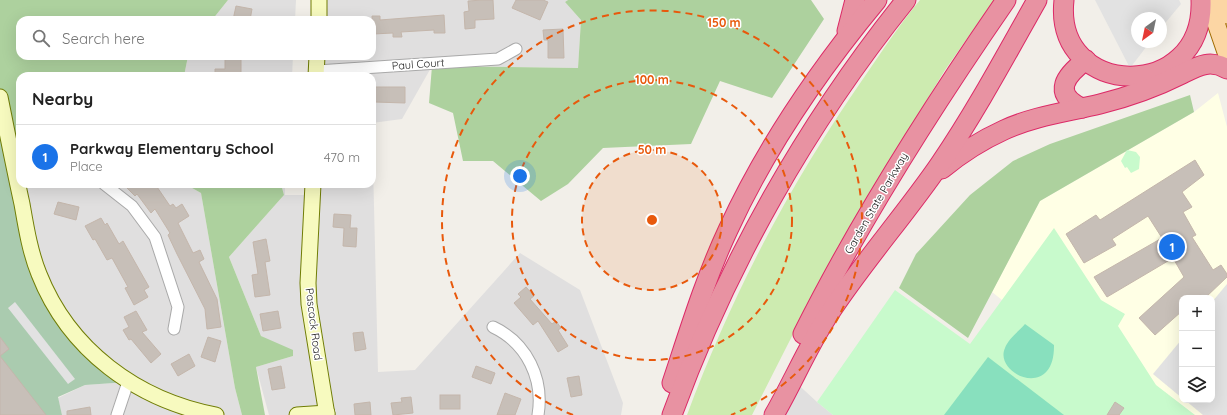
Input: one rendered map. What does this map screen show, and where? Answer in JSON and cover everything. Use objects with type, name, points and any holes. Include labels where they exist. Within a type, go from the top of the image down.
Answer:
[{"type":"highway","points":[[841,46],[849,24],[855,0]]},
{"type":"highway","points":[[661,415],[710,273],[738,208],[777,140],[841,46],[877,0]]},
{"type":"highway","points":[[672,415],[721,298],[769,205],[822,117],[861,60],[906,0]]},
{"type":"highway","name":"Garden State Parkway","points":[[764,415],[809,322],[884,188],[938,100],[1006,0]]},
{"type":"highway","points":[[774,415],[804,356],[829,314],[864,264],[925,185],[964,127],[1038,0]]},
{"type":"highway","points":[[1064,0],[1064,21],[1067,30],[1074,46],[1086,60],[1101,70],[1117,76],[1136,77],[1162,70],[1179,58],[1193,39],[1200,20],[1201,0]]},
{"type":"highway","points":[[1082,108],[1074,103],[1067,95],[1065,83],[1069,73],[1086,60]]},
{"type":"highway","points":[[925,185],[958,158],[1003,131],[1037,118],[1135,94],[1204,64],[1216,64],[1227,69]]},
{"type":"main road","points":[[1208,0],[1227,54]]},
{"type":"main road","points":[[1221,0],[1227,15]]},
{"type":"street","points":[[319,0],[319,16]]},
{"type":"street","name":"Paul Court","points":[[340,72],[498,59],[516,49]]},
{"type":"street","points":[[316,72],[317,60]]},
{"type":"street","points":[[0,97],[16,161]]},
{"type":"street","points":[[21,188],[31,251],[49,296],[76,336],[92,354],[128,382],[171,403],[216,415]]},
{"type":"street","points":[[109,188],[132,206],[155,237],[178,307],[174,329]]},
{"type":"street","name":"Pascack Road","points":[[313,188],[308,283],[309,304],[327,414]]},
{"type":"street","points":[[493,327],[510,337],[528,358],[539,385],[540,400],[538,415]]},
{"type":"street","points":[[117,415],[128,382]]},
{"type":"street","points":[[298,415],[327,414]]},
{"type":"shaded area","points":[[228,0],[296,0],[295,16],[215,16]]},
{"type":"shaded area","points":[[319,0],[568,0],[565,2],[581,20],[578,68],[432,66],[402,119],[376,122],[376,72],[316,72],[317,60],[376,60],[376,16],[318,16]]},
{"type":"shaded area","points":[[1095,0],[1179,0],[1181,4],[1167,21],[1167,12],[1131,12],[1131,48],[1145,48],[1130,68]]},
{"type":"shaded area","points":[[187,60],[293,60],[292,72],[185,72]]},
{"type":"shaded area","points":[[1218,93],[1227,127],[1227,415],[1146,415],[992,292],[1040,201],[1194,112]]},
{"type":"shaded area","points":[[0,97],[16,162],[16,188],[22,188],[49,296],[128,382],[85,385],[58,397],[62,415],[0,415]]},
{"type":"shaded area","points":[[8,136],[16,136],[16,176]]},
{"type":"shaded area","points":[[18,188],[192,188],[201,193],[235,388],[242,415],[62,415],[58,398],[85,385],[128,382],[92,353],[76,336],[49,296],[31,251]]},
{"type":"shaded area","points":[[282,188],[285,188],[285,195],[313,195],[313,188],[374,188],[378,372],[415,370],[520,253],[580,290],[623,403],[621,415],[269,415],[256,367],[293,356],[261,336],[229,257],[284,195]]},
{"type":"shaded area","points":[[1227,284],[1227,415],[1203,415],[1189,403],[1215,403],[1215,298]]},
{"type":"shaded area","points":[[15,302],[75,379],[68,384],[8,308]]},
{"type":"shaded area","points":[[1179,343],[1179,396],[1153,374]]},
{"type":"shaded area","points":[[792,379],[817,402],[833,415],[774,415]]},
{"type":"green space","points":[[0,0],[228,0],[215,16],[16,16],[16,60],[187,60],[185,72],[16,72],[16,136],[8,136],[0,97]]},
{"type":"green space","points":[[568,0],[811,0],[824,19],[772,98],[720,81],[691,144],[603,148],[568,184],[541,201],[493,161],[463,161],[453,113],[429,103],[432,66],[578,68],[581,20],[565,2]]},
{"type":"green space","points":[[920,0],[994,0],[945,70],[871,192],[823,275],[752,415],[687,415],[723,326],[765,240],[788,198],[838,116],[892,37]]},
{"type":"green space","points":[[1190,95],[1194,112],[1040,201],[968,338],[899,288],[916,254],[970,195],[1013,161],[1050,144]]},
{"type":"green space","points":[[1127,150],[1136,152],[1140,157],[1139,169],[1131,173],[1127,167],[1125,168],[1121,161]]},
{"type":"green space","points":[[192,188],[282,188],[284,195],[229,257],[261,336],[293,350],[293,356],[256,367],[265,415],[242,415],[235,388],[201,193]]},
{"type":"green space","points":[[1054,228],[1101,300],[1125,314],[1118,326],[1156,385],[1195,415],[833,415],[817,402],[895,290],[970,344]]},
{"type":"green space","points":[[1025,324],[1054,345],[1052,363],[1045,373],[1036,378],[1025,378],[1015,374],[1008,367],[1004,358],[1006,345]]},
{"type":"green space","points":[[988,357],[1064,415],[944,415]]},
{"type":"building","points":[[493,0],[494,19],[475,20],[475,28],[465,29],[464,12],[469,11],[468,1]]},
{"type":"building","points":[[516,0],[543,0],[548,2],[540,20],[512,8]]},
{"type":"building","points":[[236,6],[252,9],[251,16],[234,16]]},
{"type":"building","points":[[444,15],[445,33],[434,33],[434,30],[401,32],[402,37],[393,37],[393,33],[376,34],[376,16],[380,16],[380,20]]},
{"type":"building","points":[[563,29],[564,58],[548,58],[548,40],[544,40],[543,30]]},
{"type":"building","points":[[225,60],[241,60],[241,72],[215,72],[215,69],[225,69]]},
{"type":"building","points":[[376,87],[405,87],[405,103],[376,102]]},
{"type":"building","points":[[1195,160],[1204,175],[1182,192],[1192,207],[1183,212],[1196,235],[1192,237],[1213,270],[1221,265],[1227,274],[1227,277],[1208,295],[1179,295],[1179,314],[1155,335],[1139,318],[1184,277],[1173,258],[1107,297],[1094,277],[1162,238],[1148,216],[1112,239],[1116,245],[1084,263],[1066,234],[1096,215],[1100,220]]},
{"type":"building","points":[[127,188],[158,188],[170,206],[173,204],[176,208],[182,204],[189,216],[178,223],[193,253],[200,250],[204,259],[199,262],[217,299],[221,327],[207,329],[205,309],[168,235],[170,233],[155,209],[151,213],[137,194],[135,196]]},
{"type":"building","points":[[58,202],[79,207],[76,220],[54,214]]},
{"type":"building","points":[[334,214],[351,215],[350,228],[357,228],[356,247],[343,246],[344,228],[333,227]]},
{"type":"building","points":[[101,218],[105,225],[107,223],[119,244],[123,241],[149,287],[144,290],[148,297],[134,305],[125,288],[128,287],[112,258],[107,260],[95,239],[93,240],[85,226]]},
{"type":"building","points":[[266,239],[270,261],[265,262],[270,295],[255,297],[252,275],[258,274],[253,242]]},
{"type":"building","points":[[526,287],[534,296],[530,299],[552,324],[556,321],[561,328],[558,330],[568,346],[558,352],[538,321],[533,325],[514,303],[521,297],[518,294]]},
{"type":"building","points":[[136,311],[147,330],[142,332],[161,354],[151,363],[131,339],[129,340],[123,330],[129,327],[124,317]]},
{"type":"building","points":[[278,311],[281,328],[263,331],[260,314]]},
{"type":"building","points":[[363,332],[366,349],[355,351],[353,333]]},
{"type":"building","points":[[0,337],[9,349],[0,356]]},
{"type":"building","points":[[208,337],[221,341],[215,362],[201,357]]},
{"type":"building","points":[[189,354],[195,366],[178,376],[171,364]]},
{"type":"building","points":[[0,356],[46,415],[0,415]]},
{"type":"building","points":[[281,366],[285,388],[272,390],[268,369]]},
{"type":"building","points":[[476,366],[495,373],[491,384],[472,377]]},
{"type":"building","points":[[579,376],[582,395],[571,397],[567,378]]},
{"type":"building","points":[[505,393],[521,399],[515,415],[497,415]]},
{"type":"building","points":[[440,395],[460,395],[460,409],[440,409]]},
{"type":"building","points":[[411,397],[413,413],[393,415],[391,403],[402,402],[401,398]]},
{"type":"building","points":[[370,402],[371,415],[355,415],[354,404]]},
{"type":"building","points":[[1115,402],[1124,408],[1119,415],[1107,415]]},
{"type":"building","points":[[90,407],[91,415],[67,415],[67,411]]},
{"type":"place","name":"Parkway Elementary School","points":[[1172,247]]}]
